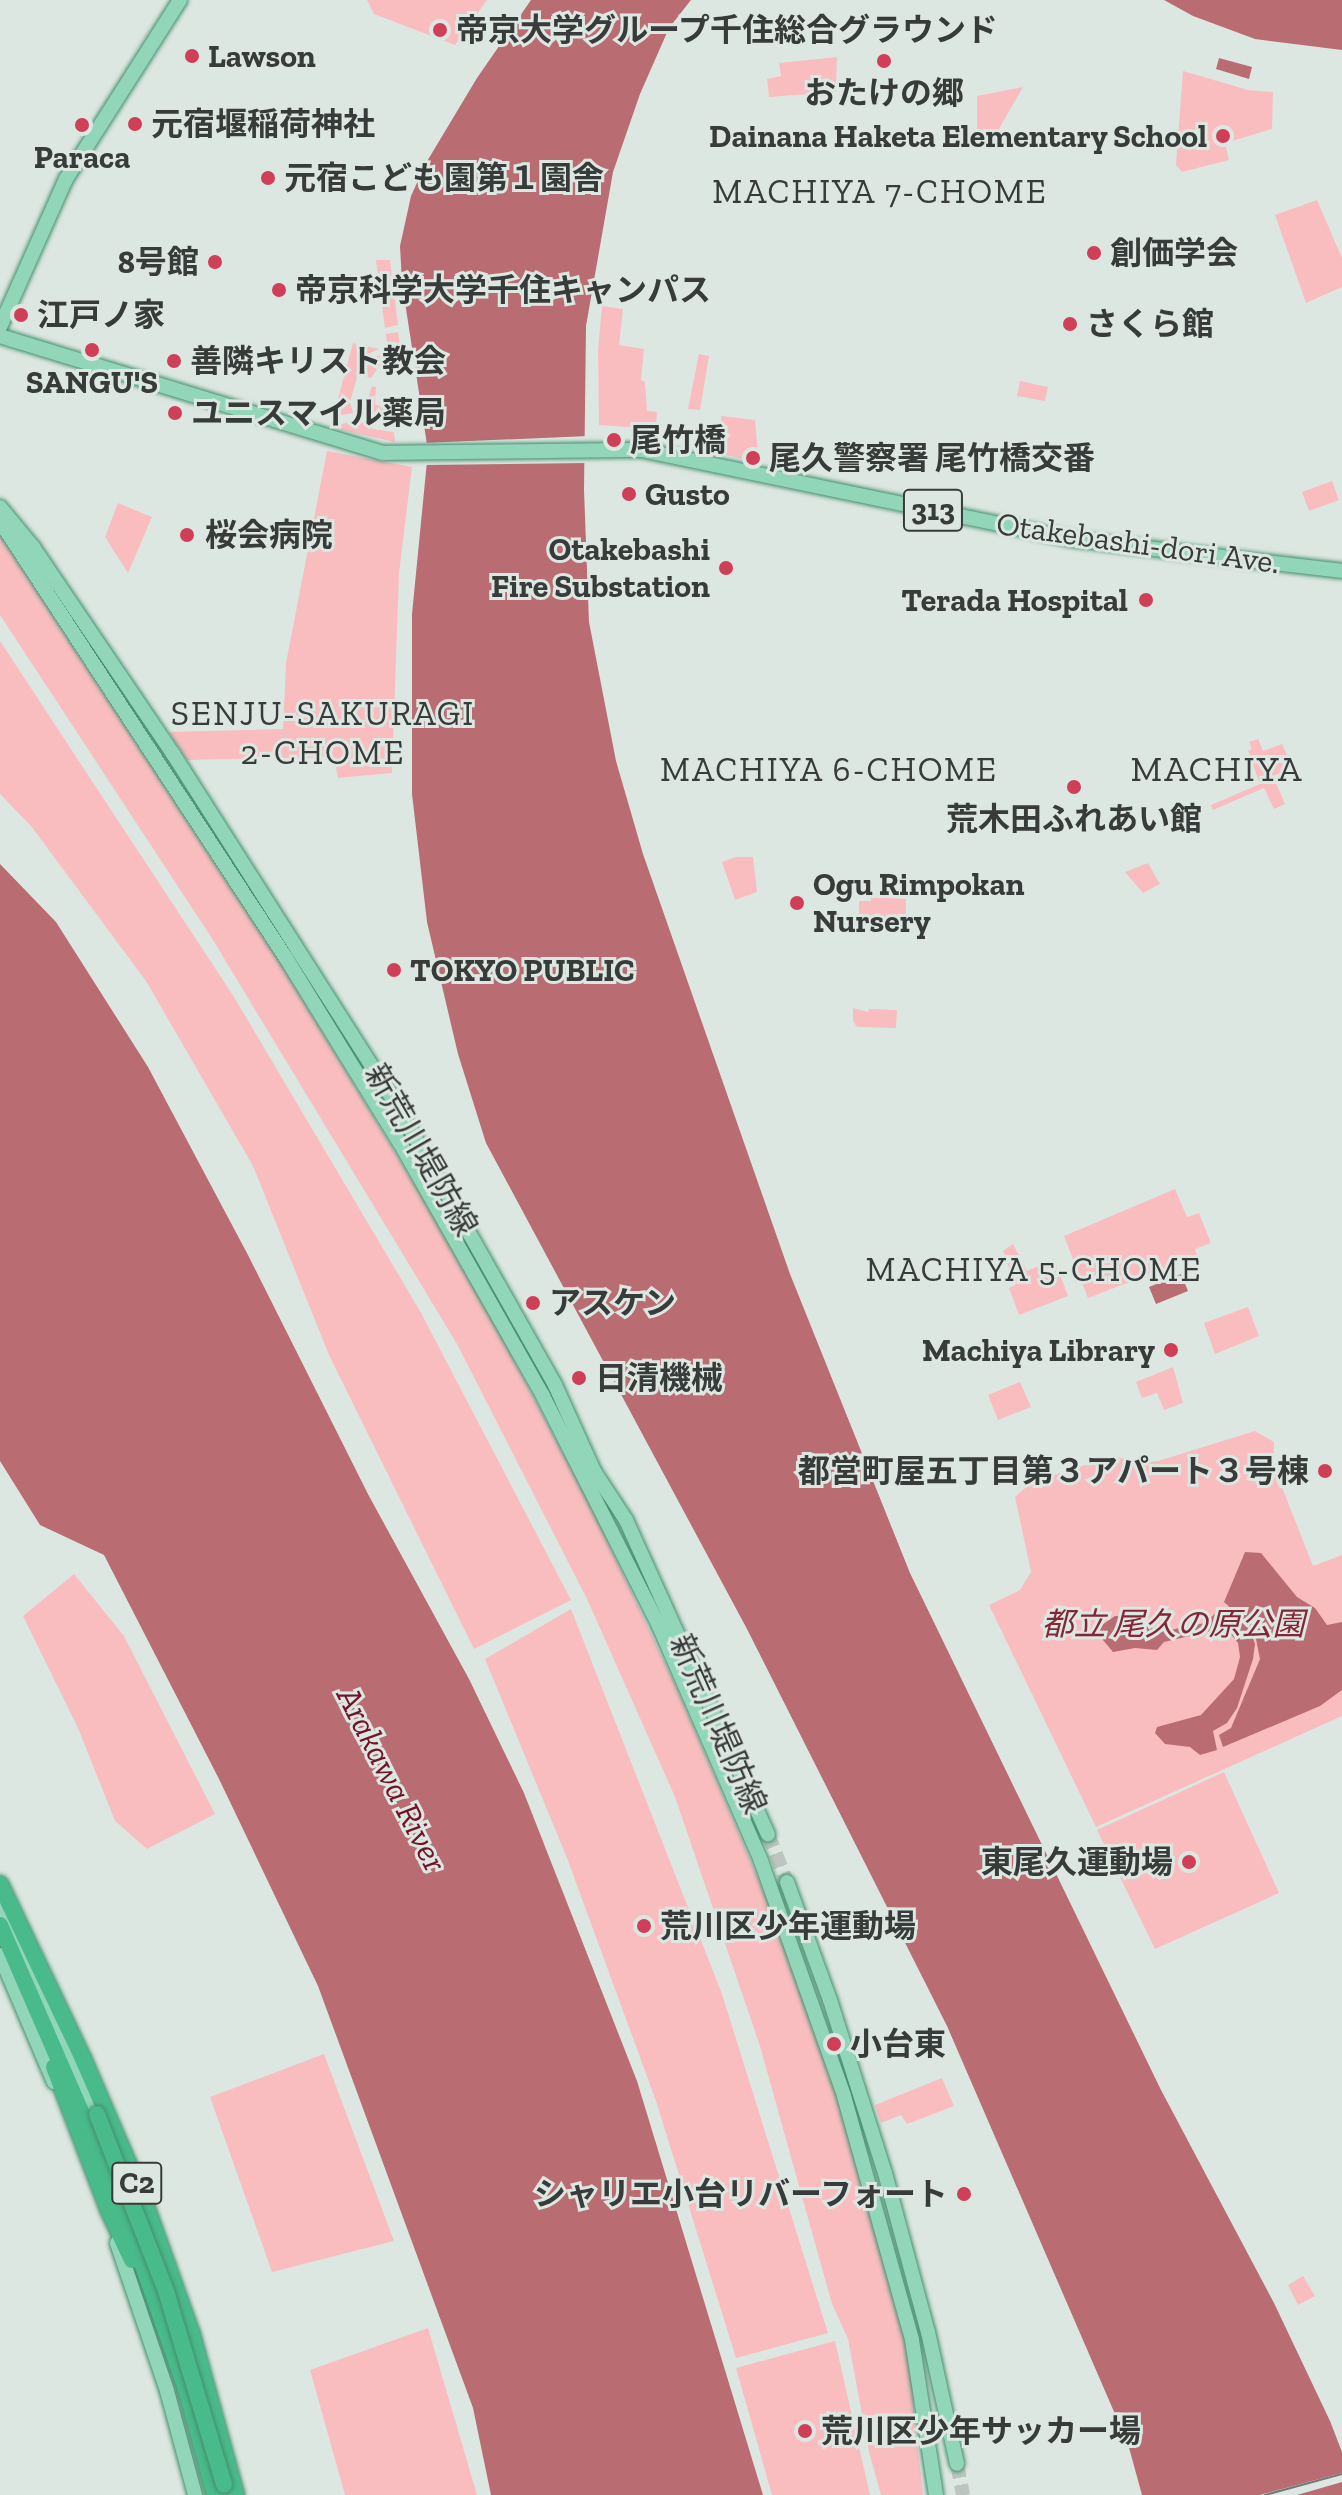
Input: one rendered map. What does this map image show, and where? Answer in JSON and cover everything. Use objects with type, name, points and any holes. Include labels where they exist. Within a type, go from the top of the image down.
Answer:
[{"type":"highway","points":[[0,1884],[5,1906],[149,2244],[182,2339],[226,2493]]},
{"type":"highway","name":"C2","points":[[0,1925],[122,2206],[226,2493]]},
{"type":"highway","points":[[0,1939],[128,2252],[177,2392],[203,2495]]},
{"type":"main road","points":[[0,327],[66,179],[180,0]]},
{"type":"main road","name":"Otakebashi-dori Ave.","points":[[0,336],[383,453],[414,455],[596,448],[662,453],[1070,539],[1342,571]]},
{"type":"main road","name":"新荒川堤防線","points":[[0,507],[40,557],[165,742],[355,1036],[555,1385],[584,1463],[626,1520],[768,1834]]},
{"type":"main road","points":[[0,521],[338,1041],[461,1246],[584,1463],[711,1743],[806,1981],[869,2176],[906,2312],[920,2378],[936,2495]]},
{"type":"main road","points":[[787,1882],[830,2000],[885,2173],[928,2332],[957,2464]]},
{"type":"main road","points":[[5,1906],[136,2225],[151,2243],[170,2290],[226,2493]]},
{"type":"main road","points":[[0,1955],[52,2077],[137,2296],[195,2495]]},
{"type":"green space","name":"帝京大学グループ千住総合グラウンド","points":[[367,0],[487,0],[455,45],[374,14]]},
{"type":"green space","points":[[837,57],[836,92],[769,97],[767,79],[781,76],[779,63]]},
{"type":"green space","points":[[1183,71],[1248,90],[1273,92],[1272,129],[1225,143],[1229,160],[1182,172],[1176,165]]},
{"type":"green space","points":[[1023,87],[988,148],[977,147],[977,96]]},
{"type":"green space","points":[[1317,200],[1342,258],[1342,287],[1306,303],[1275,215]]},
{"type":"green space","points":[[376,260],[390,260],[398,325],[385,328]]},
{"type":"green space","points":[[602,306],[623,309],[619,345],[644,349],[641,380],[645,382],[647,411],[657,412],[655,441],[647,440],[642,428],[599,425],[598,350]]},
{"type":"green space","points":[[398,332],[403,364],[380,365],[371,378],[363,376],[371,358],[388,353],[386,334]]},
{"type":"green space","points":[[353,343],[379,349],[364,356],[361,363],[350,402],[353,413],[333,417]]},
{"type":"green space","points":[[699,354],[709,356],[700,410],[688,409]]},
{"type":"green space","points":[[1020,381],[1048,387],[1045,401],[1017,396]]},
{"type":"green space","points":[[372,386],[376,387],[375,405],[412,407],[414,422],[400,424],[371,413],[366,404]]},
{"type":"green space","points":[[721,416],[755,420],[758,454],[750,453],[748,460],[722,454]]},
{"type":"green space","points":[[355,418],[373,429],[394,432],[395,442],[334,428]]},
{"type":"green space","points":[[327,451],[412,467],[399,573],[392,773],[338,778],[334,757],[187,760],[169,732],[283,729],[286,663]]},
{"type":"green space","points":[[1332,481],[1339,500],[1309,511],[1302,492]]},
{"type":"green space","points":[[118,503],[152,517],[128,573],[105,537]]},
{"type":"green space","points":[[0,535],[281,964],[497,1328],[594,1512],[677,1689],[770,1906],[831,2077],[913,2372],[914,2414],[923,2495],[881,2495],[869,2452],[848,2339],[832,2304],[760,2046],[675,1797],[587,1599],[457,1344],[213,940],[0,615]]},
{"type":"green space","points":[[0,641],[234,997],[420,1311],[571,1600],[474,1649],[329,1355],[253,1166],[146,981],[31,826],[0,794]]},
{"type":"green space","points":[[1258,739],[1263,751],[1282,744],[1293,768],[1273,776],[1285,804],[1274,809],[1264,788],[1213,810],[1211,805],[1260,784],[1248,751],[1252,749],[1249,742]]},
{"type":"green space","points":[[735,857],[753,857],[757,892],[735,900],[722,862]]},
{"type":"green space","points":[[1148,863],[1160,884],[1143,893],[1125,872]]},
{"type":"green space","points":[[871,897],[906,899],[906,915],[910,916],[906,925],[898,930],[859,930],[859,901],[871,901]]},
{"type":"green space","points":[[853,1008],[868,1012],[869,1009],[897,1010],[896,1028],[857,1027],[853,1021]]},
{"type":"green space","points":[[1175,1189],[1187,1217],[1199,1213],[1211,1243],[1195,1249],[1197,1256],[1088,1298],[1064,1236]]},
{"type":"green space","points":[[1013,1244],[1027,1271],[1054,1259],[1068,1296],[1019,1315],[1009,1288],[1015,1285],[1003,1251]]},
{"type":"green space","points":[[1248,1307],[1259,1336],[1215,1354],[1204,1323]]},
{"type":"green space","points":[[1173,1367],[1183,1403],[1164,1410],[1157,1393],[1142,1398],[1136,1382]]},
{"type":"green space","points":[[1020,1382],[1031,1407],[998,1420],[988,1395]]},
{"type":"green space","name":"都立 尾久の原公園","points":[[1255,1431],[1274,1442],[1274,1467],[1313,1566],[1342,1555],[1342,1716],[1096,1827],[989,1605],[1020,1590],[1031,1572],[1015,1497],[1032,1482],[1113,1456],[1140,1463],[1158,1461]]},
{"type":"green space","points":[[74,1574],[124,1636],[215,1814],[147,1849],[115,1821],[78,1728],[23,1616]]},
{"type":"green space","name":"荒川区少年運動場","points":[[571,1609],[722,1994],[828,2333],[736,2358],[656,2101],[567,1858],[485,1659]]},
{"type":"green space","name":"東尾久運動場","points":[[1224,1772],[1279,1893],[1155,1949],[1097,1830]]},
{"type":"green space","points":[[324,2054],[394,2241],[272,2272],[210,2097]]},
{"type":"green space","points":[[942,2078],[954,2106],[907,2124],[901,2115],[881,2123],[875,2105]]},
{"type":"green space","points":[[1303,2276],[1315,2296],[1298,2305],[1288,2285]]},
{"type":"green space","points":[[428,2328],[477,2495],[345,2495],[310,2370]]},
{"type":"green space","name":"荒川区少年サッカー場","points":[[835,2341],[870,2495],[772,2495],[736,2368]]},
{"type":"water","points":[[531,0],[691,0],[669,28],[640,94],[613,172],[586,326],[584,490],[589,622],[616,761],[643,854],[790,1274],[910,1573],[1161,2090],[1274,2303],[1330,2421],[1342,2452],[1342,2495],[1142,2495],[1128,2444],[947,2026],[747,1629],[486,1143],[458,1054],[427,922],[412,794],[412,614],[428,451],[402,283],[400,246],[411,196],[426,163],[477,78]]},
{"type":"water","points":[[1164,0],[1342,0],[1342,50],[1255,39],[1193,16]]},
{"type":"water","points":[[1219,58],[1252,67],[1249,79],[1216,69]]},
{"type":"water","name":"Arakawa River","points":[[0,864],[56,922],[148,1067],[248,1255],[369,1496],[469,1679],[524,1793],[637,2081],[763,2495],[491,2495],[473,2408],[318,1986],[219,1779],[104,1555],[40,1525],[0,1461]]},
{"type":"water","points":[[1181,1274],[1188,1291],[1156,1304],[1149,1287]]},
{"type":"water","points":[[1245,1552],[1261,1553],[1297,1597],[1315,1608],[1327,1625],[1342,1622],[1342,1690],[1320,1706],[1223,1747],[1219,1735],[1231,1728],[1260,1659],[1254,1629],[1224,1602]]},
{"type":"water","points":[[1220,1609],[1227,1609],[1250,1630],[1255,1644],[1253,1659],[1237,1708],[1227,1723],[1213,1731],[1217,1750],[1200,1755],[1190,1747],[1165,1744],[1155,1733],[1157,1727],[1201,1715],[1234,1679],[1240,1657],[1238,1643],[1230,1633],[1220,1629],[1164,1642],[1157,1650],[1135,1648],[1113,1652],[1103,1640],[1099,1627],[1115,1616],[1130,1617],[1160,1632],[1205,1623]]},
{"type":"pier","points":[[589,436],[589,463],[424,465],[423,443]]},
{"type":"pier","points":[[1342,2473],[1342,2482],[1297,2495],[1260,2495]]},
{"type":"tunnel","points":[[768,1834],[787,1882]]},
{"type":"tunnel","points":[[957,2464],[963,2495]]},
{"type":"tram line","points":[[1265,2495],[1342,2474]]},
{"type":"place","name":"帝京大学グループ千住総合グラウンド","points":[[440,30]]},
{"type":"place","name":"Lawson","points":[[192,56]]},
{"type":"place","name":"おたけの郷","points":[[884,61]]},
{"type":"place","name":"元宿堰稲荷神社","points":[[135,124]]},
{"type":"place","name":"Paraca","points":[[82,125]]},
{"type":"place","name":"Dainana Haketa Elementary School","points":[[1223,136]]},
{"type":"place","name":"元宿こども園第１園舎","points":[[268,178]]},
{"type":"place","name":"創価学会","points":[[1094,253]]},
{"type":"place","name":"8号館","points":[[215,262]]},
{"type":"place","name":"帝京科学大学千住キャンパス","points":[[279,290]]},
{"type":"place","name":"江戸ノ家","points":[[21,315]]},
{"type":"place","name":"さくら館","points":[[1070,324]]},
{"type":"place","name":"SANGU'S","points":[[92,350]]},
{"type":"place","name":"善隣キリスト教会","points":[[174,361]]},
{"type":"place","name":"ユニスマイル薬局","points":[[175,413]]},
{"type":"place","name":"尾竹橋","points":[[614,440]]},
{"type":"place","name":"尾久警察署 尾竹橋交番","points":[[753,458]]},
{"type":"place","name":"Gusto","points":[[629,494]]},
{"type":"place","name":"桜会病院","points":[[187,535]]},
{"type":"place","name":"Otakebashi Fire Substation","points":[[726,568]]},
{"type":"place","name":"Terada Hospital","points":[[1146,600]]},
{"type":"place","name":"荒木田ふれあい館","points":[[1074,787]]},
{"type":"place","name":"Ogu Rimpokan Nursery","points":[[797,903]]},
{"type":"place","name":"TOKYO PUBLIC","points":[[394,970]]},
{"type":"place","name":"アスケン","points":[[533,1303]]},
{"type":"place","name":"Machiya Library","points":[[1171,1350]]},
{"type":"place","name":"日清機械","points":[[579,1378]]},
{"type":"place","name":"都営町屋五丁目第３アパート３号棟","points":[[1325,1471]]},
{"type":"place","name":"東尾久運動場","points":[[1189,1862]]},
{"type":"place","name":"荒川区少年運動場","points":[[644,1926]]},
{"type":"place","name":"小台東","points":[[834,2044]]},
{"type":"place","name":"シャリエ小台リバーフォート","points":[[964,2194]]},
{"type":"place","name":"荒川区少年サッカー場","points":[[805,2431]]},
{"type":"district","name":"MACHIYA 7-CHOME","points":[[880,192]]},
{"type":"district","name":"SENJU-SAKURAGI 2-CHOME","points":[[323,732]]},
{"type":"district","name":"MACHIYA","points":[[1217,769]]},
{"type":"district","name":"MACHIYA 6-CHOME","points":[[829,770]]},
{"type":"district","name":"MACHIYA 5-CHOME","points":[[1034,1270]]}]
